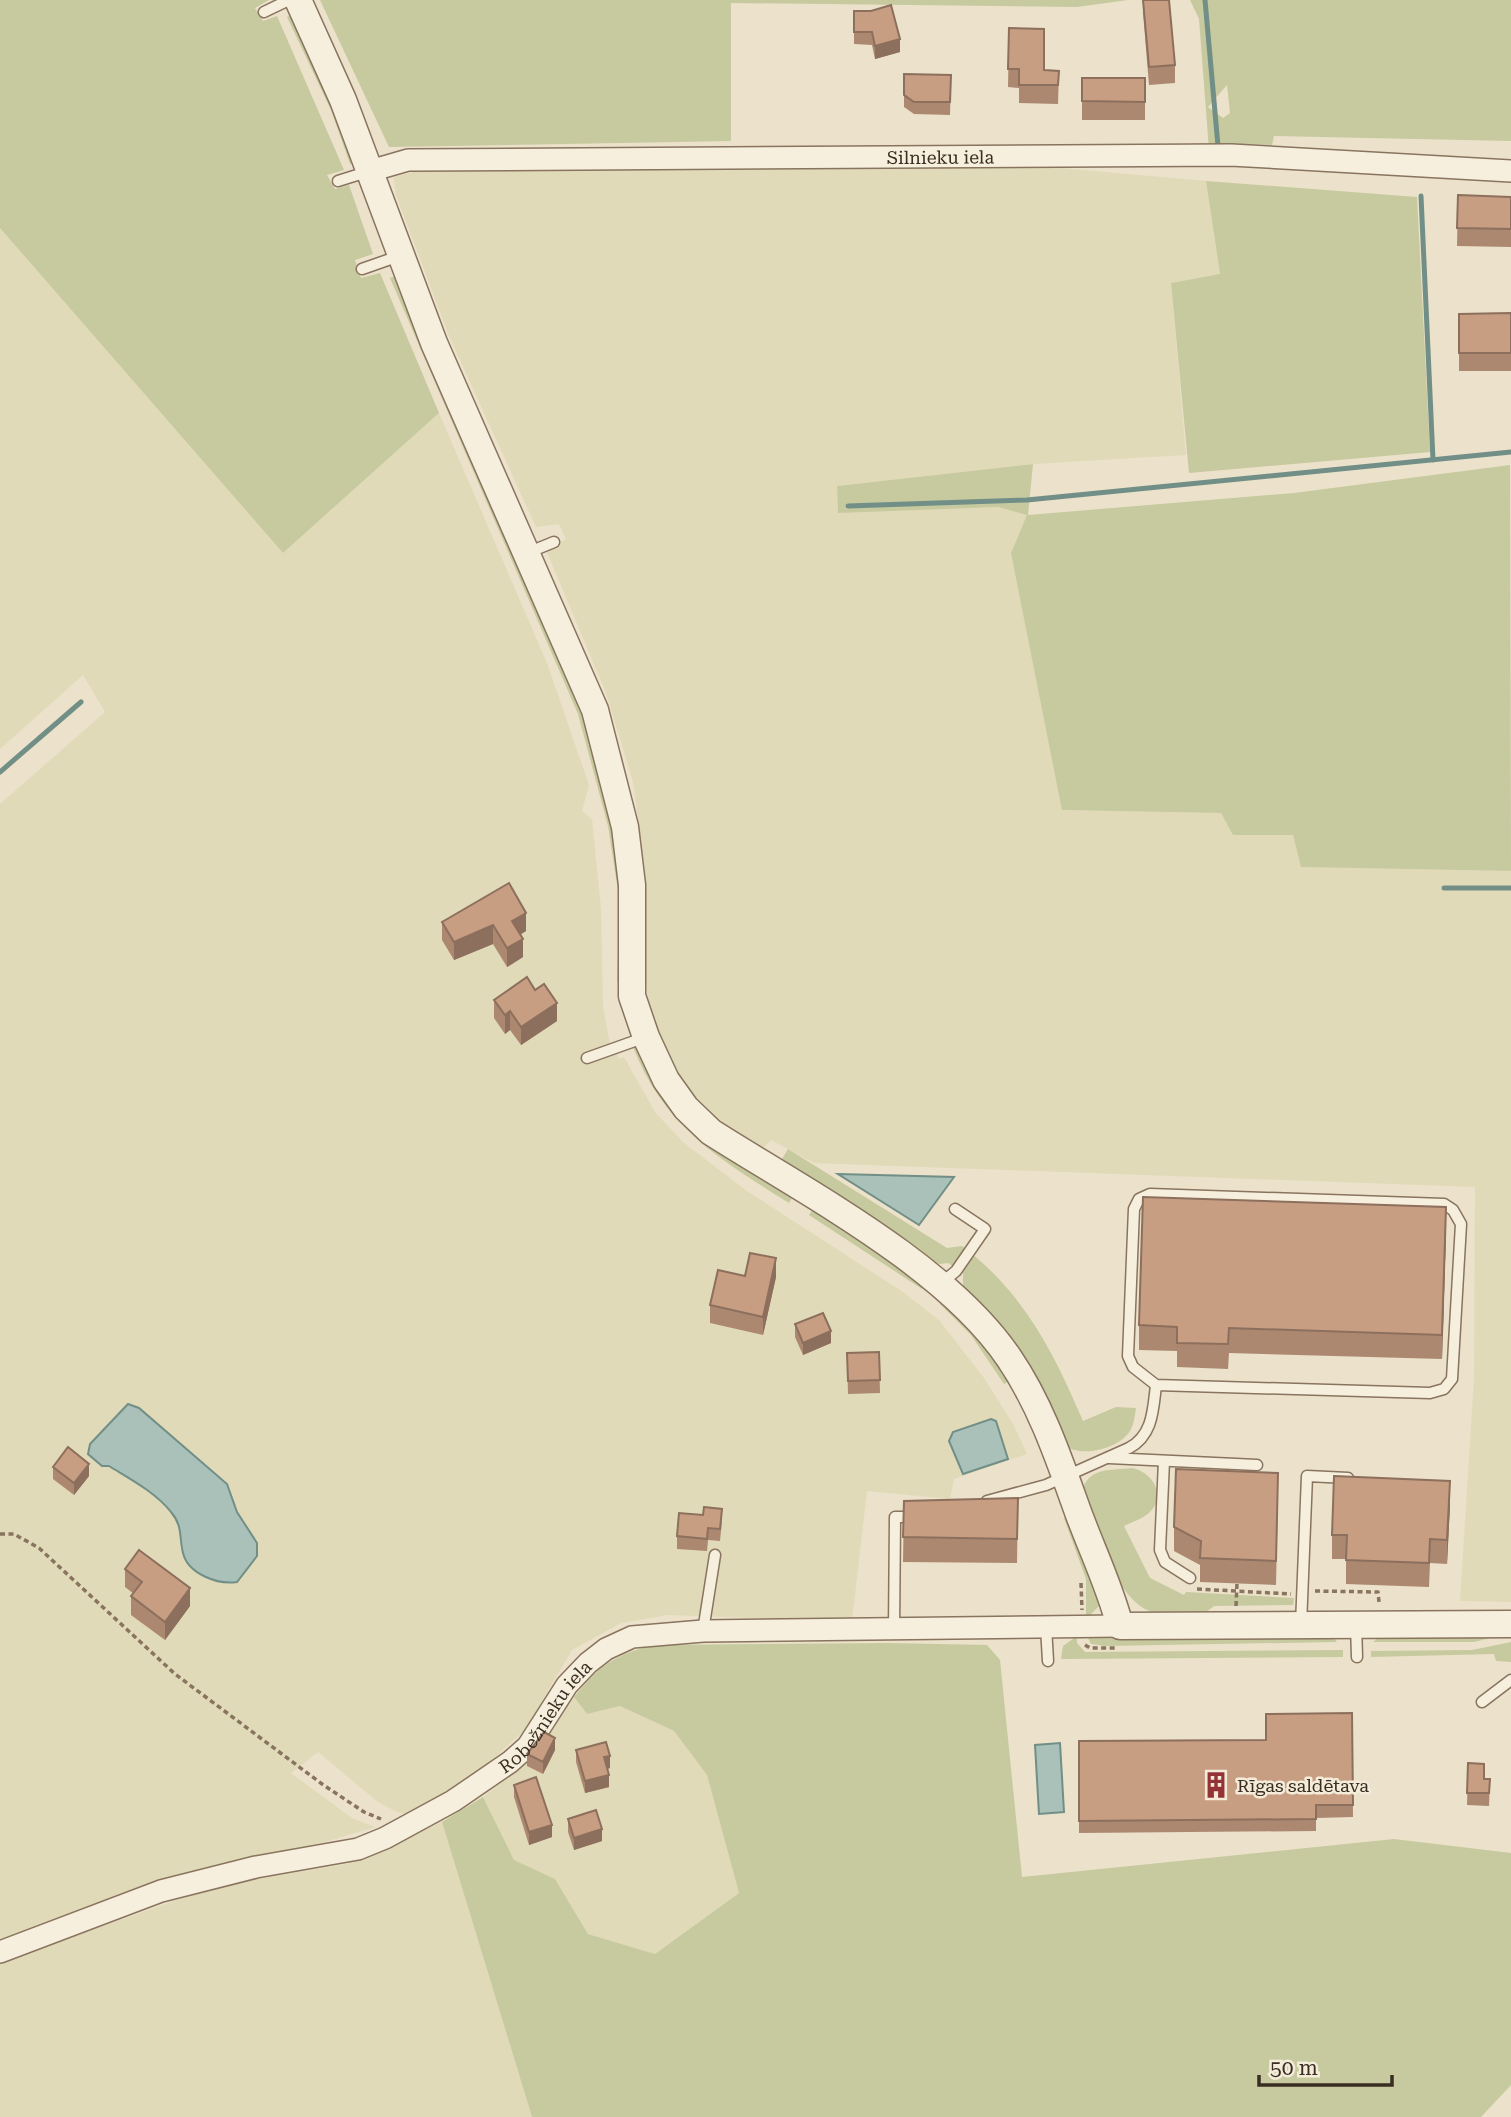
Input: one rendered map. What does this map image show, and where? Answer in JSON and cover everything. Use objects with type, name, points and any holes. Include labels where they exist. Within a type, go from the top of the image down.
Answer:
[{"type":"street","points":[[298,0],[343,100],[399,257],[595,710],[618,796],[632,885],[632,996],[646,1037],[666,1080],[686,1108],[711,1132],[769,1163],[940,1284],[977,1319],[1008,1356],[1030,1393],[1065,1475],[1112,1596],[1119,1626],[1511,1624]]},
{"type":"street","name":"Silnieku iela","points":[[370,171],[408,160],[1231,155],[1511,171]]},
{"type":"street","name":"Robežnieku iela","points":[[0,1952],[161,1891],[256,1867],[358,1849],[409,1826],[453,1801],[510,1762],[528,1746],[567,1685],[606,1648],[632,1637],[704,1631],[894,1631],[1119,1626]]},
{"type":"lane","points":[[264,12],[289,0]]},
{"type":"lane","points":[[338,181],[370,171]]},
{"type":"lane","points":[[362,269],[399,257]]},
{"type":"lane","points":[[527,553],[554,542]]},
{"type":"lane","points":[[587,1058],[646,1037]]},
{"type":"lane","points":[[1150,1194],[1444,1204],[1453,1210],[1461,1224],[1452,1379],[1444,1389],[1430,1393],[1156,1385],[1133,1367],[1128,1356],[1134,1209],[1139,1199],[1150,1194]]},
{"type":"lane","points":[[940,1284],[956,1271],[985,1229],[955,1209]]},
{"type":"lane","points":[[976,1503],[1008,1502],[1140,1442],[1148,1430],[1156,1385]]},
{"type":"lane","points":[[1106,1458],[1257,1465]]},
{"type":"lane","points":[[1164,1461],[1160,1550],[1165,1562],[1190,1578]]},
{"type":"lane","points":[[1301,1625],[1307,1476],[1361,1478]]},
{"type":"lane","points":[[894,1631],[895,1517],[930,1517]]},
{"type":"lane","points":[[704,1631],[715,1555]]},
{"type":"lane","points":[[1356,1625],[1357,1657]]},
{"type":"lane","points":[[1046,1627],[1048,1661]]},
{"type":"lane","points":[[1482,1702],[1511,1680]]},
{"type":"path","points":[[0,1534],[13,1534],[40,1548],[175,1674],[322,1784],[364,1812],[409,1826]]},
{"type":"shaded area","points":[[1015,164],[1206,181],[1220,275],[1171,283],[1186,455],[1033,464],[837,486],[838,512],[998,507],[1028,515],[1062,810],[1221,813],[1234,835],[1293,835],[1302,867],[1511,871],[1511,1602],[1460,1601],[1474,1378],[1475,1187],[814,1163],[771,1140],[762,1149],[716,1121],[681,1080],[660,1044],[650,1014],[646,985],[646,878],[633,782],[606,693],[546,550],[566,539],[559,524],[536,527],[449,336],[396,195],[394,177],[433,167]]},
{"type":"shaded area","points":[[0,228],[283,553],[439,413],[547,663],[589,785],[582,811],[592,819],[601,909],[603,1007],[609,1039],[619,1059],[624,1057],[655,1112],[684,1143],[747,1191],[903,1292],[939,1320],[984,1378],[1012,1422],[1027,1454],[954,1479],[950,1499],[867,1491],[852,1621],[668,1615],[621,1623],[572,1650],[525,1730],[436,1810],[417,1814],[399,1813],[378,1802],[318,1752],[291,1773],[352,1818],[375,1827],[0,1939],[0,804],[105,712],[83,675],[0,749]]},
{"type":"shaded area","points":[[574,1697],[587,1714],[620,1706],[674,1731],[707,1775],[739,1893],[655,1954],[588,1934],[555,1879],[514,1860],[483,1797],[528,1762]]},
{"type":"shaded area","points":[[442,1822],[532,2117],[0,2117],[0,1962],[220,1885],[347,1864]]},
{"type":"green space","points":[[0,0],[269,0],[255,8],[263,21],[277,16],[344,170],[327,175],[335,189],[349,185],[373,254],[355,260],[361,278],[380,273],[439,413],[283,553],[0,228]]},
{"type":"green space","points":[[320,0],[1128,0],[1077,7],[731,3],[731,141],[389,147]]},
{"type":"green space","points":[[1190,0],[1511,0],[1511,141],[1274,136],[1272,145],[1250,144],[1209,150],[1199,19]],"holes":[[[1227,85],[1230,113],[1223,118],[1208,107]]]},
{"type":"green space","points":[[294,14],[357,161],[350,164],[331,110],[287,17]]},
{"type":"green space","points":[[1206,181],[1417,197],[1430,452],[1189,473],[1171,283],[1220,274]]},
{"type":"green space","points":[[398,275],[587,716],[619,847],[625,981],[617,981],[620,904],[608,826],[578,714],[390,278]]},
{"type":"green space","points":[[1033,464],[1028,515],[1294,493],[1510,465],[1511,871],[1301,867],[1293,835],[1233,835],[1221,813],[1062,810],[1011,553],[1027,515],[998,507],[838,513],[837,486]]},
{"type":"green space","points":[[640,1045],[793,1196],[789,1203],[717,1155],[678,1120],[646,1075],[633,1047]]},
{"type":"green space","points":[[788,1149],[947,1248],[962,1246],[984,1264],[1020,1304],[1048,1347],[1083,1421],[1116,1407],[1136,1408],[1130,1431],[1125,1437],[1098,1450],[1079,1451],[1063,1444],[1024,1357],[963,1288],[963,1273],[948,1263],[930,1261],[785,1165],[782,1159]]},
{"type":"green space","points":[[813,1209],[926,1283],[922,1289],[809,1215]]},
{"type":"green space","points":[[944,1300],[1012,1380],[1004,1384],[971,1335],[940,1304]]},
{"type":"green space","points":[[1132,1468],[1146,1474],[1157,1492],[1157,1499],[1149,1513],[1124,1526],[1150,1578],[1184,1595],[1186,1592],[1294,1598],[1293,1605],[1214,1606],[1199,1618],[1158,1614],[1145,1609],[1134,1600],[1114,1574],[1081,1495],[1088,1479],[1094,1475],[1107,1470]]},
{"type":"green space","points":[[1071,1516],[1098,1597],[1099,1606],[1090,1615],[1086,1615],[1086,1579],[1064,1518]]},
{"type":"green space","points":[[1086,1634],[1126,1639],[1333,1637],[1337,1642],[1105,1646],[1091,1644]]},
{"type":"green space","points":[[1077,1636],[1077,1643],[1085,1652],[1343,1650],[1343,1657],[1061,1659],[1063,1646]]},
{"type":"green space","points":[[1499,1636],[1474,1642],[1373,1642],[1378,1638]]},
{"type":"green space","points":[[1511,1642],[1511,1662],[1496,1661],[1494,1654],[1371,1657],[1371,1651],[1472,1650]]},
{"type":"green space","points":[[654,1645],[987,1645],[1000,1660],[1022,1877],[1394,1839],[1511,1853],[1511,2085],[1481,2117],[532,2117],[442,1822],[483,1797],[514,1860],[555,1879],[588,1934],[655,1954],[739,1893],[707,1775],[674,1731],[620,1706],[587,1714],[574,1697],[600,1669],[618,1657]]},
{"type":"water","points":[[838,1174],[954,1177],[919,1225]]},
{"type":"water","points":[[128,1404],[139,1408],[227,1484],[237,1512],[257,1543],[257,1556],[237,1582],[213,1580],[191,1567],[183,1553],[175,1517],[165,1505],[142,1486],[109,1466],[102,1466],[88,1454],[90,1444]]},
{"type":"water","points":[[991,1419],[996,1421],[1008,1459],[963,1474],[949,1441],[953,1432]]},
{"type":"water","points":[[1060,1743],[1064,1812],[1039,1814],[1035,1745]]},
{"type":"building","points":[[1143,0],[1169,0],[1175,65],[1149,67]]},
{"type":"building","points":[[891,5],[900,39],[875,46],[872,32],[854,32],[854,11],[871,11]]},
{"type":"building","points":[[1009,28],[1044,29],[1044,70],[1059,71],[1058,85],[1019,85],[1019,69],[1008,69]]},
{"type":"building","points":[[904,74],[951,75],[950,102],[914,102],[904,95]]},
{"type":"building","points":[[1082,78],[1145,78],[1145,102],[1082,101]]},
{"type":"building","points":[[1458,195],[1511,197],[1511,229],[1457,228]]},
{"type":"building","points":[[1511,313],[1511,353],[1459,353],[1459,314]]},
{"type":"building","points":[[509,883],[526,913],[512,921],[523,939],[507,948],[493,925],[454,942],[442,922]]},
{"type":"building","points":[[527,977],[535,990],[544,984],[557,1003],[521,1027],[510,1011],[505,1015],[494,1000]]},
{"type":"building","points":[[1143,1197],[1446,1207],[1442,1335],[1229,1328],[1228,1344],[1177,1343],[1177,1327],[1139,1325]]},
{"type":"building","points":[[750,1253],[776,1258],[763,1317],[710,1305],[718,1270],[745,1276]]},
{"type":"building","points":[[823,1313],[831,1331],[803,1343],[795,1324]]},
{"type":"building","points":[[879,1352],[880,1380],[848,1381],[847,1353]]},
{"type":"building","points":[[68,1447],[89,1464],[74,1483],[53,1467]]},
{"type":"building","points":[[1176,1469],[1278,1473],[1276,1561],[1200,1558],[1201,1541],[1174,1527]]},
{"type":"building","points":[[1334,1476],[1450,1481],[1447,1540],[1430,1539],[1429,1563],[1346,1560],[1347,1535],[1332,1535]]},
{"type":"building","points":[[1018,1498],[1017,1539],[903,1537],[904,1501]]},
{"type":"building","points":[[704,1507],[722,1509],[720,1529],[708,1528],[707,1539],[677,1536],[679,1513],[703,1515]]},
{"type":"building","points":[[139,1550],[190,1588],[165,1622],[131,1596],[142,1582],[125,1569]]},
{"type":"building","name":"Rīgas saldētava","points":[[1352,1713],[1353,1805],[1316,1805],[1316,1819],[1079,1821],[1079,1741],[1266,1740],[1266,1714]]},
{"type":"building","points":[[544,1732],[555,1738],[543,1762],[527,1754]]},
{"type":"building","points":[[606,1742],[610,1756],[604,1757],[609,1775],[585,1781],[576,1750]]},
{"type":"building","points":[[1468,1763],[1484,1764],[1484,1779],[1490,1779],[1489,1793],[1467,1793]]},
{"type":"building","points":[[536,1777],[552,1825],[529,1832],[514,1785]]},
{"type":"building","points":[[596,1810],[602,1829],[574,1838],[568,1819]]},
{"type":"waterway","points":[[1205,0],[1218,146]]},
{"type":"waterway","points":[[1421,196],[1433,460]]},
{"type":"waterway","points":[[848,506],[1027,500],[1511,452]]},
{"type":"waterway","points":[[0,772],[81,702]]},
{"type":"waterway","points":[[1444,888],[1511,888]]},
{"type":"place","name":"Rīgas saldētava","points":[[1216,1785]]}]
